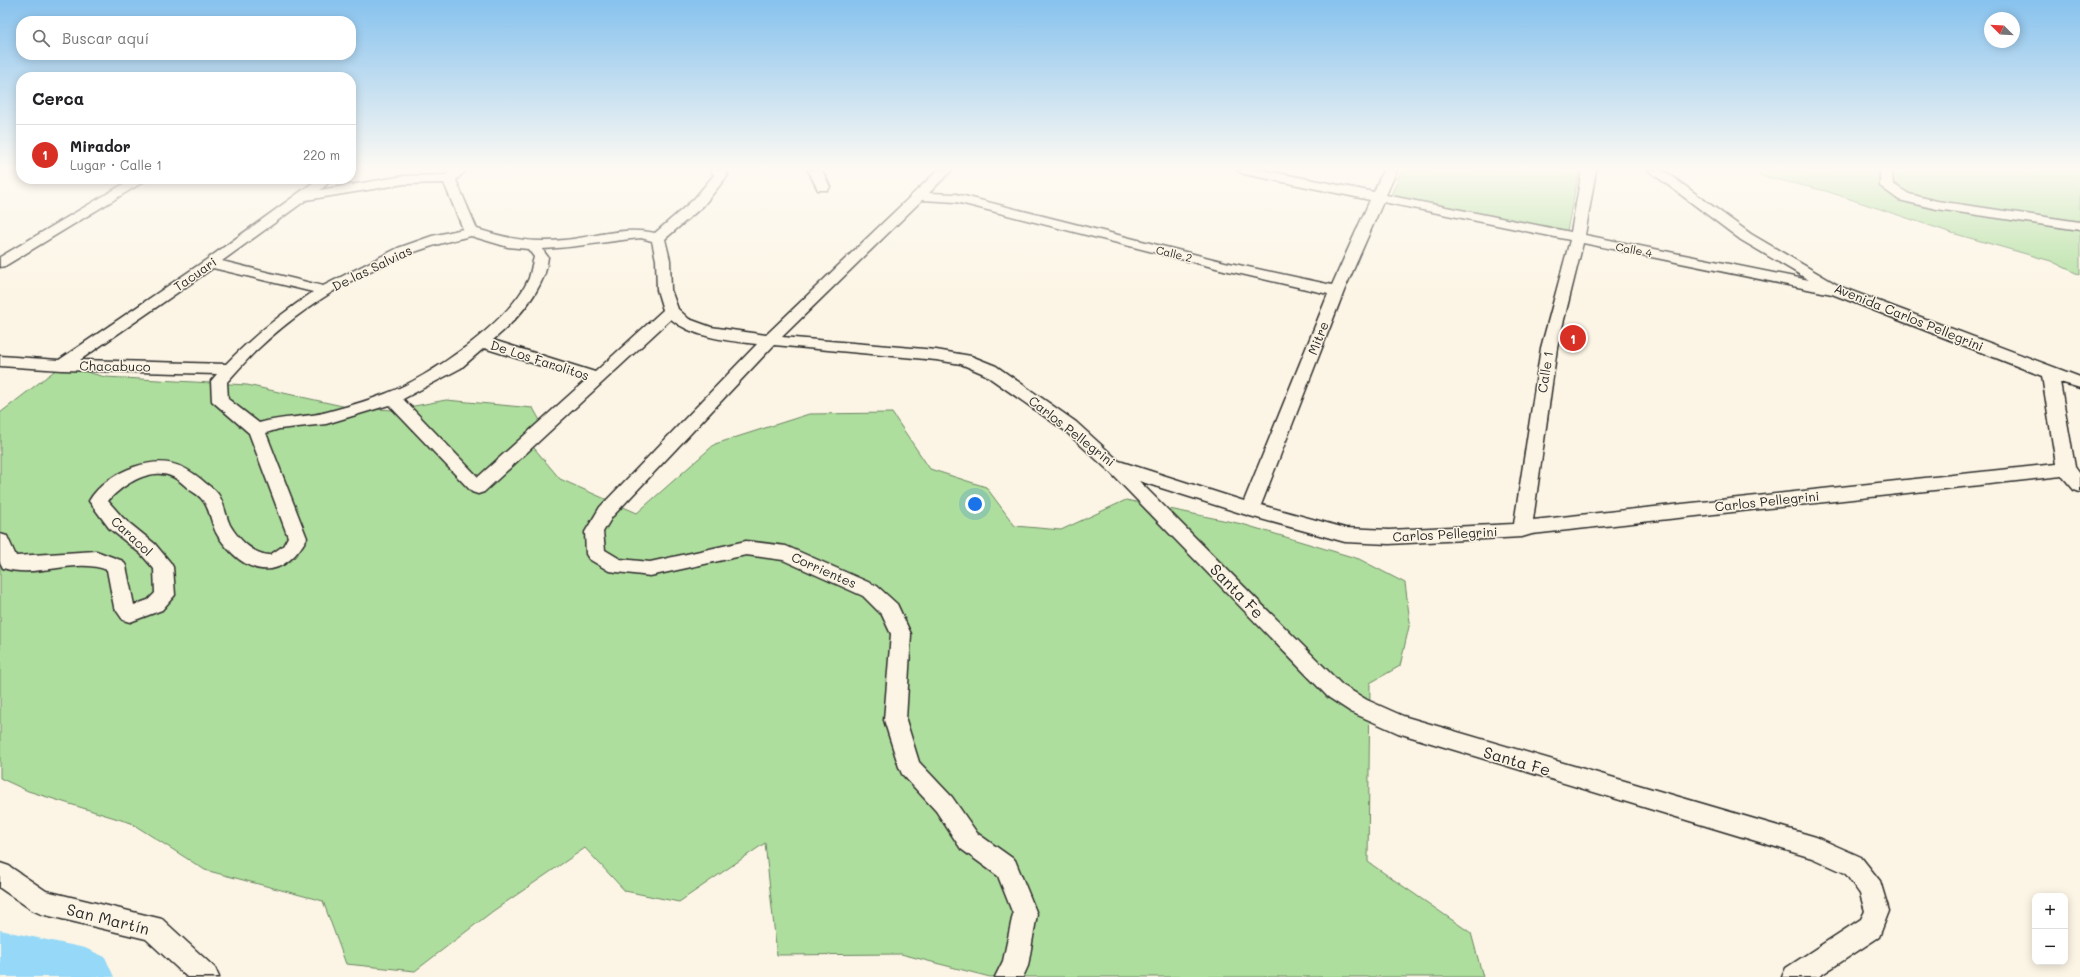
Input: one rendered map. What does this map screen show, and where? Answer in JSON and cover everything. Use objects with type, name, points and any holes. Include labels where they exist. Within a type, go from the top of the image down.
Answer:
[{"type":"street","points":[[0,263],[80,216]]},
{"type":"street","name":"Tacuari","points":[[62,365],[211,263],[276,216]]},
{"type":"street","points":[[465,216],[470,232]]},
{"type":"street","points":[[392,398],[478,488],[671,311],[664,290],[663,260],[658,238],[684,216]]},
{"type":"street","points":[[770,340],[897,216]]},
{"type":"street","name":"Calle 2","points":[[1025,216],[1224,266],[1337,291]]},
{"type":"street","name":"Mitre","points":[[1250,509],[1337,291],[1369,216]]},
{"type":"street","name":"Calle 4","points":[[1463,216],[1836,290]]},
{"type":"street","name":"Calle 1","points":[[1522,530],[1549,348],[1577,239],[1581,216]]},
{"type":"street","name":"Avenida Carlos Pellegrini","points":[[1718,216],[1746,236],[1836,290],[2050,374],[2080,383]]},
{"type":"street","points":[[2012,216],[2080,226]]},
{"type":"street","name":"De las Salvias","points":[[230,369],[254,344],[286,317],[325,291],[403,251],[437,239],[470,232],[508,243],[532,246],[565,244],[613,236],[641,234],[658,238]]},
{"type":"street","points":[[230,369],[219,381],[220,402],[256,430],[278,423],[326,418],[392,398],[455,364],[500,326],[523,299],[536,278],[541,257],[532,246]]},
{"type":"street","points":[[211,263],[325,291]]},
{"type":"street","name":"Carlos Pellegrini","points":[[671,311],[684,322],[708,331],[755,339],[936,355],[965,360],[990,370],[1070,426],[1113,465],[1168,484],[1250,509],[1345,535],[1389,537],[1522,530],[1539,526],[2066,469]]},
{"type":"street","name":"Corrientes","points":[[770,340],[606,512],[594,532],[596,554],[616,566],[650,569],[746,548],[786,553],[870,591],[890,610],[901,634],[895,720],[910,767],[944,804],[969,841],[1007,868],[1025,914],[1015,966],[1008,977]]},
{"type":"street","name":"De Los Farolitos","points":[[482,342],[598,378]]},
{"type":"street","name":"Chacabuco","points":[[0,361],[62,365],[230,369]]},
{"type":"street","points":[[2050,374],[2066,469],[2080,486]]},
{"type":"street","name":"Caracol","points":[[0,541],[10,563],[25,564],[96,558],[116,566],[124,607],[130,614],[155,605],[165,595],[163,567],[148,549],[116,523],[98,501],[107,490],[119,481],[141,472],[160,468],[180,472],[212,498],[225,532],[250,558],[263,563],[279,560],[290,552],[298,538],[256,430]]},
{"type":"street","name":"Santa Fe","points":[[1113,465],[1335,691],[1359,706],[1398,724],[1816,848],[1853,865],[1871,890],[1877,911],[1870,928],[1795,977]]},
{"type":"street","name":"San Martín","points":[[0,874],[41,902],[153,928],[206,977]]},
{"type":"green space","points":[[1492,216],[1570,216],[1567,231]]},
{"type":"green space","points":[[1900,216],[2080,216],[2080,275],[2051,261],[1952,233]]},
{"type":"green space","points":[[62,365],[105,377],[247,385],[347,407],[393,410],[446,400],[533,408],[542,424],[529,442],[560,479],[637,513],[715,444],[809,414],[892,413],[930,469],[986,487],[1015,526],[1061,530],[1126,500],[1242,524],[1359,559],[1405,583],[1410,622],[1400,666],[1370,683],[1368,862],[1471,933],[1483,977],[990,977],[901,954],[777,955],[765,843],[679,902],[625,891],[585,848],[493,911],[415,971],[346,964],[323,901],[205,870],[131,823],[28,791],[0,778],[0,413]]},
{"type":"waterway","points":[[0,958],[85,977]]},
{"type":"place","name":"Mirador","points":[[1573,338]]}]
